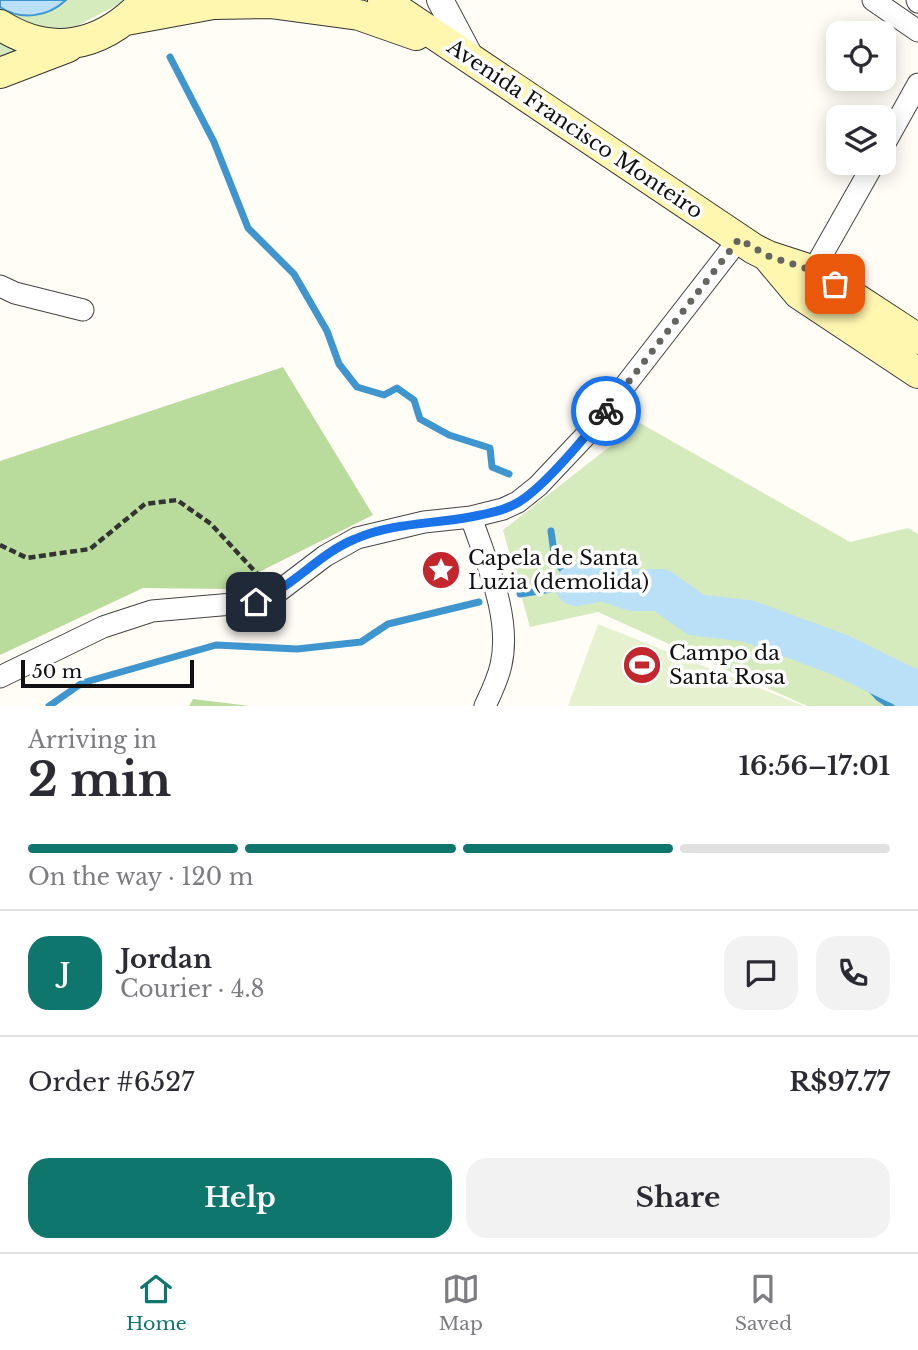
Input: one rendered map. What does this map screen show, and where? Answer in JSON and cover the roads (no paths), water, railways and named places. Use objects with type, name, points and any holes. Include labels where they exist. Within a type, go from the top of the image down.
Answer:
[{"type":"main road","name":"Avenida Francisco Monteiro","points":[[383,0],[806,282],[918,373]]},
{"type":"main road","points":[[0,73],[76,44],[136,10],[213,4],[270,3],[359,15],[464,55]]},
{"type":"main road","points":[[0,24],[13,33],[49,45],[76,44]]},
{"type":"main road","name":"Avenida Francisco Monteiro","points":[[806,282],[918,339]]},
{"type":"street","points":[[440,0],[464,55]]},
{"type":"street","points":[[873,0],[918,31]]},
{"type":"street","points":[[896,123],[918,84]]},
{"type":"street","points":[[806,282],[867,175]]},
{"type":"street","points":[[0,677],[103,627],[152,611],[256,602],[275,594],[325,556],[356,538],[424,522],[471,517],[503,509],[518,502],[547,477],[589,432],[739,239]]},
{"type":"street","points":[[0,286],[15,293],[83,310]]},
{"type":"street","points":[[471,517],[494,585],[503,631],[501,667],[485,706]]},
{"type":"water","points":[[0,0],[66,0],[43,13],[25,15],[0,7]]},
{"type":"waterway","points":[[170,57],[214,142],[248,228],[294,274],[327,331],[339,364],[357,387],[384,395],[397,388],[414,400],[420,419],[449,435],[490,448],[492,467],[509,474]]},
{"type":"waterway","points":[[551,531],[555,561],[576,585]]},
{"type":"waterway","points":[[576,585],[603,580],[632,590],[661,590],[696,615],[748,621],[840,655],[918,693]]},
{"type":"waterway","points":[[520,594],[576,585]]},
{"type":"waterway","points":[[49,706],[82,683],[216,645],[297,649],[361,642],[388,624],[479,602]]},
{"type":"waterway","points":[[840,655],[878,697],[891,706]]},
{"type":"place","name":"Capela de Santa Luzia (demolida)","points":[[441,570]]},
{"type":"place","name":"Campo da Santa Rosa","points":[[642,665]]}]
